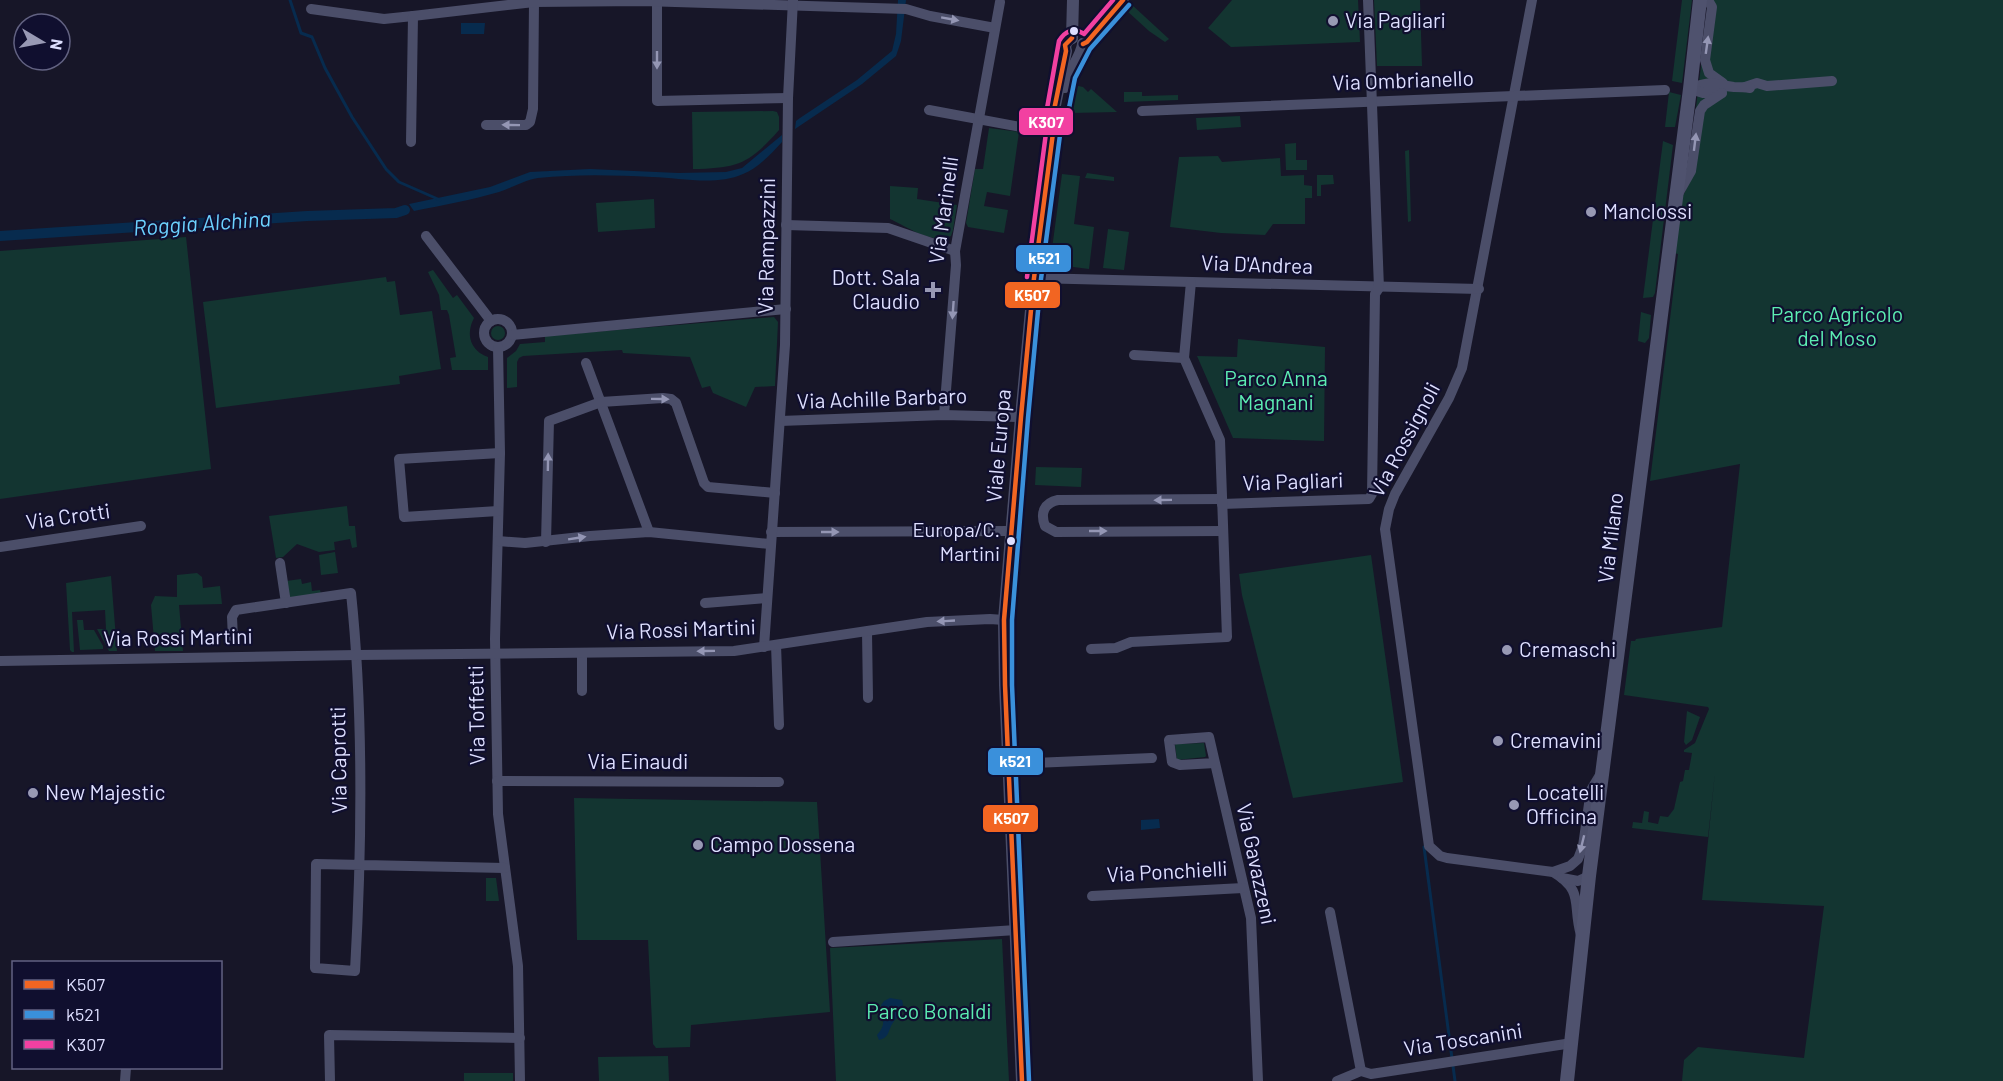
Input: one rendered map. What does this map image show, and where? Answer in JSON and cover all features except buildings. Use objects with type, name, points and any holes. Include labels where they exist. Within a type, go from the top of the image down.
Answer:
[{"type":"main road","name":"Via Milano","points":[[1567,1081],[1589,876],[1700,0]]},
{"type":"street","points":[[444,0],[444,12]]},
{"type":"street","points":[[311,9],[384,19],[493,3],[622,0],[793,2],[913,10],[930,16],[995,28]]},
{"type":"street","points":[[1073,0],[1075,47],[1087,42],[1124,0]]},
{"type":"street","name":"Via Pagliari","points":[[1222,502],[1369,499],[1372,494],[1375,294],[1379,288],[1368,0]]},
{"type":"street","name":"Via Rossignoli","points":[[1532,0],[1479,289],[1462,368],[1457,383],[1395,495],[1389,509],[1385,529],[1429,846],[1440,856],[1447,858],[1559,873],[1580,871],[1589,876]]},
{"type":"street","points":[[1708,0],[1712,7],[1705,60],[1709,73],[1726,88]]},
{"type":"street","points":[[657,1],[657,101],[788,98]]},
{"type":"street","points":[[486,125],[526,125],[532,117],[534,2]]},
{"type":"street","name":"Via Rampazzini","points":[[779,725],[767,598],[786,309],[788,98],[793,2]]},
{"type":"street","name":"Via Marinelli","points":[[944,415],[956,265],[955,252],[1000,2]]},
{"type":"street","points":[[411,142],[413,16]]},
{"type":"street","name":"Viale Europa","points":[[1022,1081],[1004,620],[1034,278],[1053,133],[1060,116],[1075,47]]},
{"type":"street","points":[[1690,89],[1704,83],[1726,88],[1745,87],[1757,90],[1767,86],[1832,81]]},
{"type":"street","points":[[1676,196],[1691,171],[1700,111],[1704,105],[1726,88]]},
{"type":"street","name":"Via Ombrianello","points":[[1142,111],[1665,90]]},
{"type":"street","points":[[929,110],[1053,133]]},
{"type":"street","points":[[786,225],[888,228],[955,252]]},
{"type":"street","points":[[426,236],[491,321],[504,320],[510,326],[512,334],[509,342],[498,347]]},
{"type":"street","name":"Via D'Andrea","points":[[1034,278],[1479,289]]},
{"type":"street","name":"Via Pagliari","points":[[1091,649],[1116,648],[1131,642],[1227,637],[1220,440],[1184,358],[1191,282]]},
{"type":"street","points":[[512,334],[786,309]]},
{"type":"street","name":"Via Toffetti","points":[[491,321],[485,327],[484,337],[489,345],[498,347],[500,453],[495,654],[498,814],[518,966],[520,1081]]},
{"type":"street","points":[[1134,355],[1184,358]]},
{"type":"street","points":[[586,363],[649,532]]},
{"type":"street","points":[[546,542],[549,421],[602,402],[671,399],[676,403],[708,487],[775,493]]},
{"type":"street","name":"Via Achille Barbaro","points":[[780,421],[944,415],[1021,417]]},
{"type":"street","points":[[498,511],[404,517],[399,459],[500,453]]},
{"type":"street","points":[[1222,502],[1058,500],[1048,504],[1042,515],[1045,526],[1056,532],[1223,531]]},
{"type":"street","name":"Via Crotti","points":[[0,547],[141,526]]},
{"type":"street","points":[[498,541],[546,542],[649,532],[771,538],[1012,531]]},
{"type":"street","points":[[280,563],[286,603]]},
{"type":"street","name":"Via Rossi Martini","points":[[233,639],[232,616],[236,610],[351,593],[357,655]]},
{"type":"street","points":[[705,603],[767,598]]},
{"type":"street","name":"Via Rossi Martini","points":[[0,661],[734,651],[927,622],[1004,620]]},
{"type":"street","points":[[867,632],[868,698]]},
{"type":"street","points":[[582,653],[582,692]]},
{"type":"street","name":"Via Caprotti","points":[[357,655],[360,866],[355,971],[315,968],[316,864],[360,866]]},
{"type":"street","name":"Via Gavazzeni","points":[[1215,763],[1180,765],[1172,762],[1169,740],[1209,736],[1251,918],[1258,1081]]},
{"type":"street","points":[[1008,764],[1152,758]]},
{"type":"street","points":[[1582,939],[1576,918],[1576,897],[1572,888],[1559,873],[1578,859],[1583,846],[1591,790],[1602,772]]},
{"type":"street","name":"Via Einaudi","points":[[497,781],[779,782]]},
{"type":"street","points":[[360,866],[505,868]]},
{"type":"street","name":"Via Ponchielli","points":[[1092,896],[1243,888]]},
{"type":"street","points":[[1330,912],[1361,1071]]},
{"type":"street","points":[[833,942],[1016,930]]},
{"type":"street","points":[[330,1081],[329,1035],[520,1038]]},
{"type":"street","name":"Via Toscanini","points":[[1337,1081],[1361,1071],[1371,1074],[1572,1042]]},
{"type":"green space","points":[[1232,0],[1358,0],[1360,42],[1231,47],[1208,28]]},
{"type":"green space","points":[[1374,0],[1420,0],[1422,66],[1377,66]]},
{"type":"green space","points":[[1682,0],[1692,0],[1682,83],[1672,81]]},
{"type":"green space","name":"Parco Agricolo del Moso","points":[[1709,0],[2003,0],[2003,1081],[1682,1081],[1684,1060],[1698,1047],[1804,1058],[1824,906],[1702,900],[1715,773],[1708,837],[1632,828],[1633,822],[1642,823],[1644,811],[1649,812],[1648,822],[1658,824],[1660,816],[1668,817],[1674,809],[1680,782],[1683,781],[1685,770],[1689,770],[1692,753],[1684,752],[1684,750],[1695,743],[1709,709],[1708,707],[1624,695],[1631,641],[1722,627],[1740,464],[1650,481],[1678,254],[1674,253],[1681,199],[1686,190]]},
{"type":"green space","points":[[1131,4],[1169,39],[1165,42],[1126,10]]},
{"type":"green space","points":[[1074,85],[1083,87],[1088,92],[1091,89],[1117,112],[1071,113]]},
{"type":"green space","points":[[1124,92],[1142,92],[1142,96],[1178,95],[1178,100],[1124,102]]},
{"type":"green space","points":[[1669,92],[1681,95],[1675,127],[1665,127]]},
{"type":"green space","points":[[692,112],[777,112],[779,117],[779,130],[750,157],[732,165],[693,169]]},
{"type":"green space","points":[[1240,116],[1241,127],[1197,130],[1196,118]]},
{"type":"green space","points":[[989,128],[1019,132],[1010,196],[987,192],[984,206],[1008,210],[1004,233],[968,227],[966,223],[975,169],[983,169]]},
{"type":"green space","points":[[1663,141],[1673,145],[1655,293],[1653,297],[1643,298]]},
{"type":"green space","points":[[1296,143],[1296,160],[1307,160],[1307,170],[1286,170],[1285,144]]},
{"type":"green space","points":[[1409,150],[1411,221],[1408,222],[1405,151]]},
{"type":"green space","points":[[1218,156],[1222,162],[1280,158],[1281,176],[1304,175],[1304,185],[1312,186],[1312,198],[1305,198],[1305,224],[1273,224],[1265,235],[1170,227],[1179,157]]},
{"type":"green space","points":[[1087,173],[1114,177],[1114,181],[1085,178]]},
{"type":"green space","points":[[1062,174],[1080,176],[1074,224],[1094,227],[1089,269],[1050,264]]},
{"type":"green space","points":[[1317,175],[1333,175],[1334,184],[1321,185],[1321,196],[1317,196]]},
{"type":"green space","points":[[890,186],[918,188],[917,199],[957,205],[951,236],[928,237],[890,219]]},
{"type":"green space","points":[[654,199],[655,228],[598,232],[596,203]]},
{"type":"green space","points":[[1108,229],[1129,232],[1124,270],[1103,268]]},
{"type":"green space","points":[[186,237],[211,469],[0,499],[0,251]]},
{"type":"green space","points":[[433,270],[453,298],[457,295],[474,318],[470,330],[471,342],[477,351],[488,357],[488,370],[452,370],[450,358],[456,357],[449,315],[447,310],[441,310],[439,295],[428,272]]},
{"type":"green space","points":[[386,277],[387,282],[395,281],[400,315],[432,311],[441,369],[399,376],[400,384],[216,408],[203,302]]},
{"type":"green space","points":[[1641,312],[1651,315],[1649,338],[1645,343],[1638,341]]},
{"type":"green space","points":[[774,317],[778,322],[775,386],[755,387],[746,407],[713,393],[710,386],[702,388],[690,357],[623,353],[622,350],[523,356],[517,362],[517,387],[507,388],[507,358],[516,351],[520,344],[545,342],[545,336]]},
{"type":"green space","points":[[498,326],[503,328],[505,333],[503,338],[498,340],[493,338],[491,333],[493,328]]},
{"type":"green space","name":"Parco Anna Magnani","points":[[1238,339],[1325,347],[1324,441],[1233,438],[1197,356],[1237,357]]},
{"type":"green space","points":[[1036,467],[1082,468],[1081,487],[1035,485]]},
{"type":"green space","points":[[347,506],[349,526],[355,526],[357,547],[352,548],[350,539],[334,542],[335,550],[319,552],[297,544],[283,557],[276,558],[269,516]]},
{"type":"green space","points":[[335,552],[338,573],[321,575],[319,555]]},
{"type":"green space","points":[[1371,555],[1403,782],[1293,798],[1242,595],[1239,574]]},
{"type":"green space","points":[[197,573],[202,577],[203,588],[220,586],[222,604],[179,605],[183,651],[155,651],[151,605],[155,596],[177,597],[177,575]]},
{"type":"green space","points":[[111,576],[117,651],[109,651],[97,629],[106,629],[105,610],[72,612],[74,652],[72,652],[70,650],[66,583]]},
{"type":"green space","points":[[301,579],[302,584],[311,582],[312,591],[320,590],[321,594],[290,599],[286,581]]},
{"type":"green space","points":[[77,620],[83,620],[84,630],[94,630],[103,649],[80,650]]},
{"type":"green space","points":[[1687,711],[1700,717],[1692,740],[1686,745],[1684,742]]},
{"type":"green space","points":[[1204,743],[1205,757],[1177,760],[1176,744]]},
{"type":"green space","name":"Campo Dossena","points":[[574,798],[817,802],[830,1012],[691,1025],[690,1047],[656,1048],[653,1044],[648,940],[577,940]]},
{"type":"green space","points":[[486,878],[496,878],[499,901],[486,901]]},
{"type":"green space","name":"Parco Bonaldi","points":[[1002,939],[1009,1081],[836,1081],[830,948]]},
{"type":"green space","points":[[668,1056],[669,1081],[599,1081],[598,1057]]},
{"type":"green space","points":[[464,1073],[513,1073],[513,1081],[464,1081]]},
{"type":"water","points":[[898,0],[906,0],[901,41],[896,56],[862,84],[795,129],[796,121],[857,80],[892,51],[896,34]]},
{"type":"water","points":[[461,23],[485,23],[484,34],[461,34]]},
{"type":"water","points":[[782,135],[782,142],[769,156],[749,171],[733,178],[698,180],[609,175],[552,177],[533,179],[489,195],[414,211],[409,204],[490,187],[530,172],[590,169],[678,173],[726,172],[742,168]]},
{"type":"water","points":[[1159,819],[1160,828],[1141,830],[1141,820]]},
{"type":"water","points":[[890,998],[902,1000],[903,1008],[887,1035],[879,1040],[877,1035],[883,1024],[881,1005]]},
{"type":"waterway","points":[[290,0],[301,33],[312,37],[325,68],[352,117],[386,169],[399,182],[440,200]]},
{"type":"waterway","name":"Roggia Alchina","points":[[0,236],[307,216],[396,213],[405,210]]},
{"type":"waterway","points":[[1424,847],[1455,1081]]},
{"type":"transit line","name":"K307","points":[[1027,277],[1046,133],[1046,114],[1059,41],[1070,31],[1084,34],[1113,0]]},
{"type":"transit line","name":"K507","points":[[1083,44],[1123,0]]},
{"type":"transit line","name":"k521","points":[[1029,1081],[1012,685],[1012,620],[1028,418],[1041,279],[1060,135],[1067,118],[1075,78],[1090,49],[1129,5]]},
{"type":"transit line","name":"K507","points":[[1022,1081],[1004,620],[1034,278],[1053,133],[1053,115],[1066,51],[1065,45],[1072,38]]},
{"type":"place","name":"Via Pagliari","points":[[1333,21]]},
{"type":"place","name":"Manclossi","points":[[1591,212]]},
{"type":"place","name":"Dott. Sala Claudio","points":[[933,290]]},
{"type":"place","name":"Europa/C. Martini","points":[[1011,541]]},
{"type":"place","name":"Cremaschi","points":[[1507,650]]},
{"type":"place","name":"Cremavini","points":[[1498,741]]},
{"type":"place","name":"New Majestic","points":[[33,793]]},
{"type":"place","name":"Locatelli Officina","points":[[1514,805]]},
{"type":"place","name":"Campo Dossena","points":[[698,845]]}]
